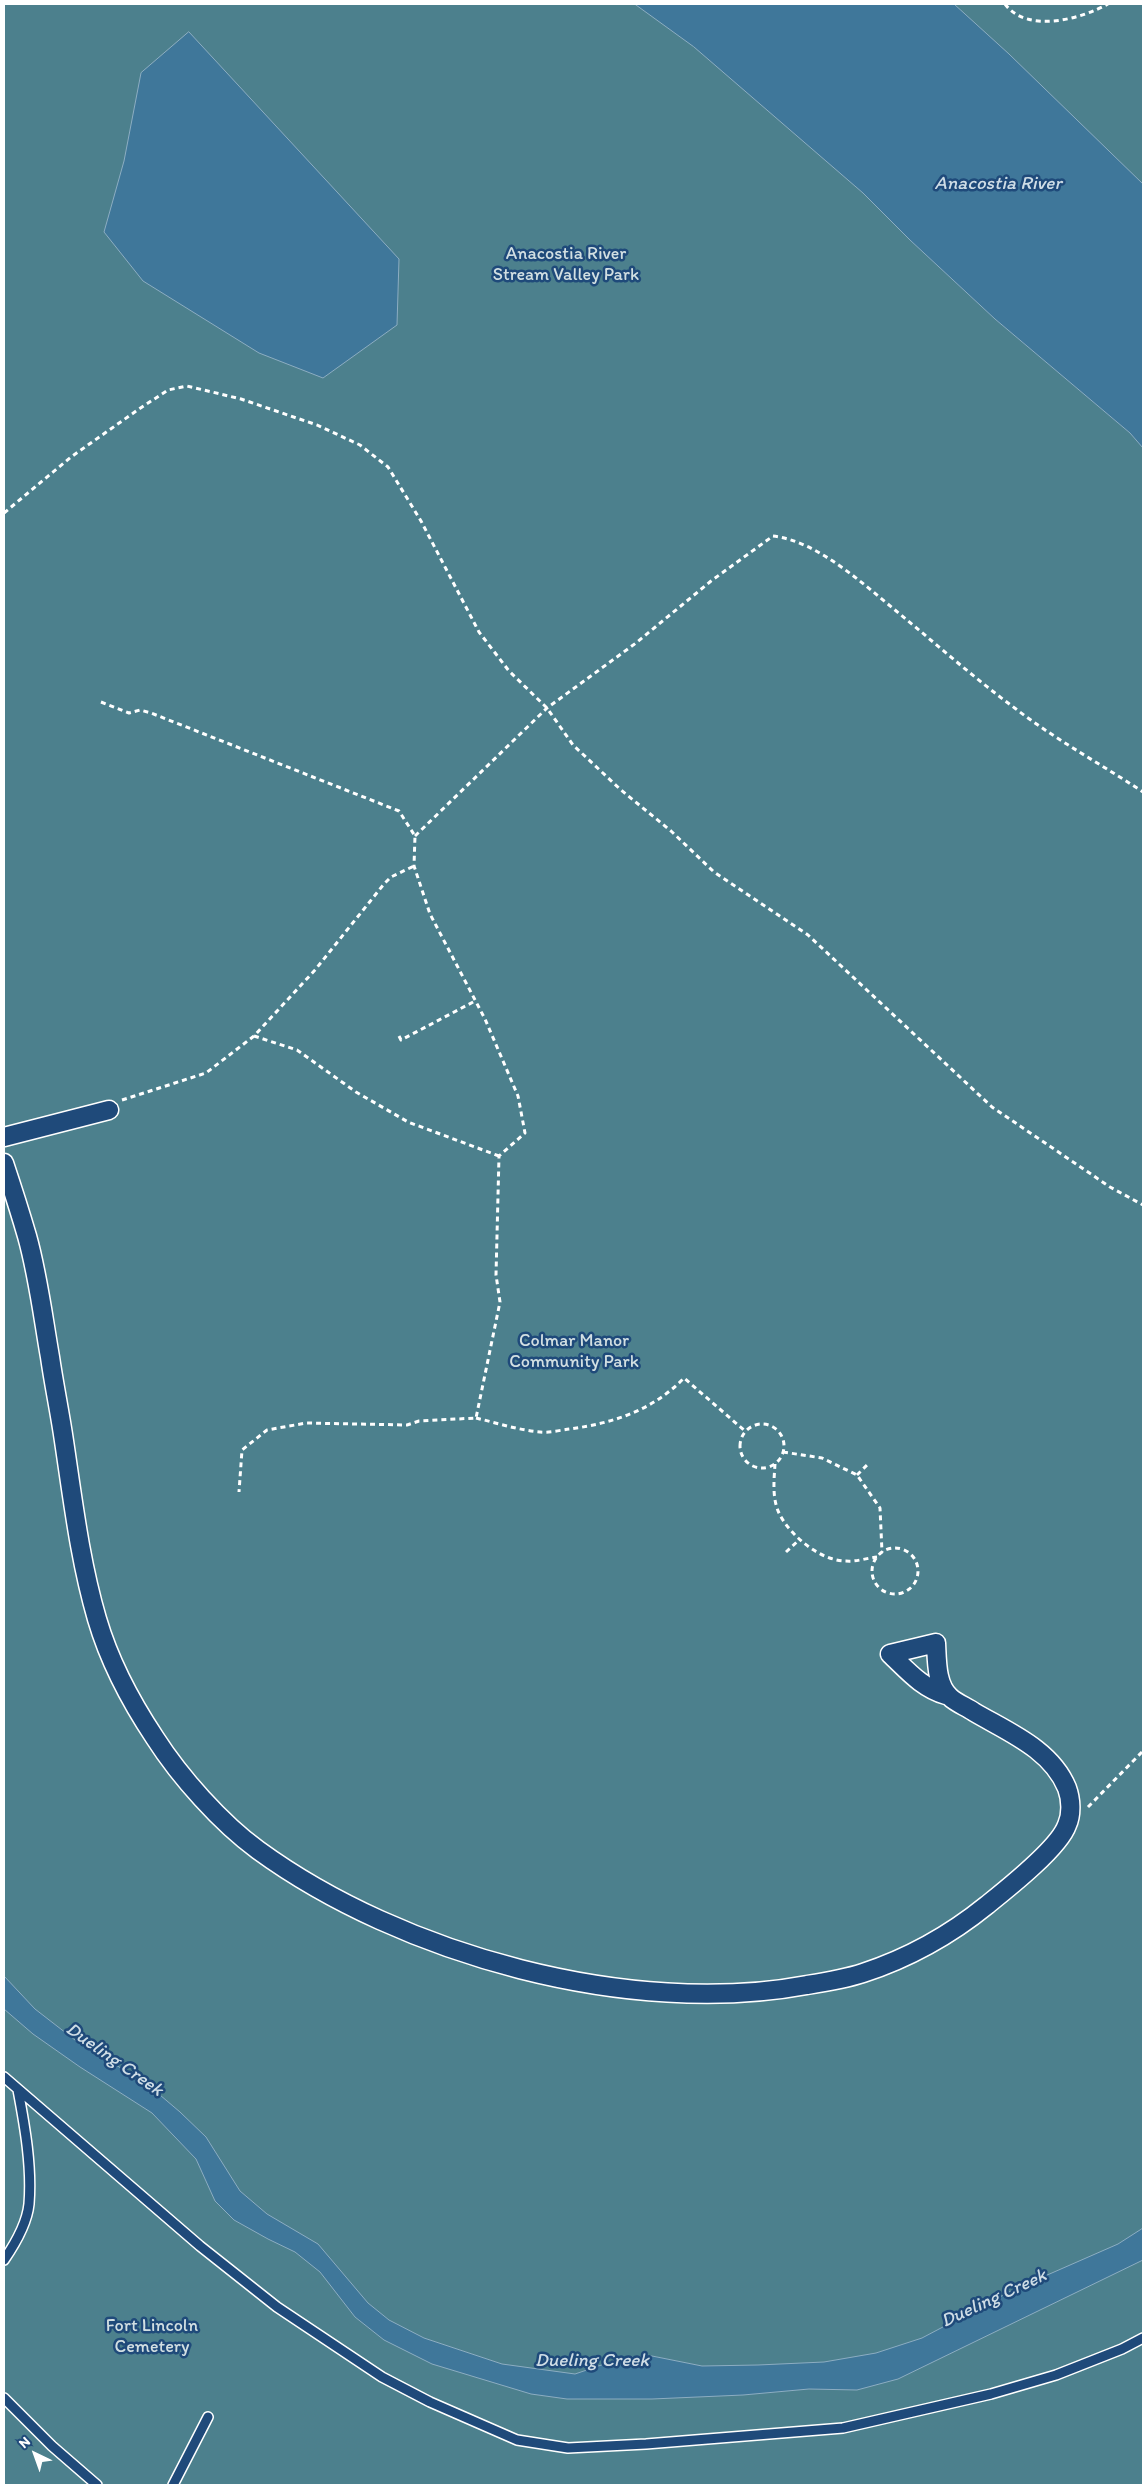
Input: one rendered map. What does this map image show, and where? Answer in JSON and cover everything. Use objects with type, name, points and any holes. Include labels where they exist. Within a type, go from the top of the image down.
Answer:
[{"type":"street","points":[[4,1138],[109,1110]]},
{"type":"street","points":[[4,1164],[28,1238],[40,1294],[84,1562],[98,1622],[107,1648],[155,1739],[184,1776],[218,1814],[256,1848],[346,1904],[406,1932],[495,1962],[611,1987],[672,1993],[725,1994],[778,1990],[861,1974],[932,1944],[958,1929],[1052,1848],[1067,1826],[1071,1800],[1060,1772],[1041,1752],[946,1695]]},
{"type":"lane","points":[[4,2076],[200,2246],[277,2307],[382,2377],[430,2402],[517,2440],[568,2448],[646,2444],[843,2428],[990,2394],[1056,2375],[1122,2349],[1143,2338]]},
{"type":"lane","points":[[4,2260],[16,2242],[29,2206],[28,2157],[18,2090]]},
{"type":"lane","points":[[4,2398],[52,2446],[97,2485]]},
{"type":"lane","points":[[173,2485],[208,2417]]},
{"type":"path","points":[[1005,4],[1014,13],[1032,21],[1062,20],[1108,4]]},
{"type":"path","points":[[4,513],[71,457],[168,390],[187,386],[241,399],[316,426],[360,445],[388,467],[421,521],[479,632],[509,671],[548,708],[573,744],[621,790],[671,831],[714,872],[808,935],[992,1107],[1110,1187],[1143,1205]]},
{"type":"path","points":[[415,836],[548,708],[636,643],[711,581],[774,536],[788,538],[827,558],[856,578],[1015,709],[1143,792]]},
{"type":"path","points":[[101,702],[129,712],[140,710],[151,713],[399,811],[415,836],[414,866],[430,914],[475,1000],[518,1096],[525,1133],[499,1156],[496,1275],[500,1302],[476,1418]]},
{"type":"path","points":[[109,1110],[119,1101],[206,1073],[254,1036],[315,970],[384,884],[391,877],[414,866]]},
{"type":"path","points":[[399,1036],[401,1040],[475,1000]]},
{"type":"path","points":[[254,1036],[296,1050],[356,1092],[408,1122],[499,1156]]},
{"type":"path","points":[[239,1492],[242,1450],[267,1430],[306,1423],[407,1425],[419,1421],[476,1418],[542,1433],[592,1426],[623,1418],[649,1406],[671,1391],[684,1378],[746,1431]]},
{"type":"path","points":[[775,1464],[761,1468],[748,1464],[743,1458],[740,1445],[746,1431],[758,1424],[772,1427],[782,1437],[783,1452],[775,1464],[774,1489],[779,1514],[800,1540],[813,1551],[845,1562],[877,1557]]},
{"type":"path","points":[[783,1452],[822,1458],[857,1475],[880,1508],[882,1552]]},
{"type":"path","points":[[857,1475],[867,1465]]},
{"type":"path","points":[[786,1552],[800,1540]]},
{"type":"path","points":[[896,1548],[904,1550],[915,1560],[918,1574],[912,1587],[898,1594],[890,1594],[877,1586],[872,1571],[877,1557],[882,1552],[896,1548]]},
{"type":"path","points":[[1067,1826],[1143,1751]]},
{"type":"green space","name":"Colmar Manor Community Park","points":[[4,4],[1143,4],[1143,267],[910,240],[995,319],[1130,433],[1143,448],[1143,2485],[4,2485]]},
{"type":"water","name":"Anacostia River","points":[[635,4],[954,4],[1009,54],[1143,184],[1143,448],[1130,433],[995,319],[910,240],[863,193],[694,47]]},
{"type":"water","points":[[189,32],[399,259],[397,325],[323,378],[259,353],[143,281],[104,232],[124,161],[141,73]]},
{"type":"water","points":[[4,1976],[35,2009],[75,2040],[147,2084],[180,2112],[206,2137],[240,2191],[267,2214],[318,2244],[368,2303],[389,2320],[424,2338],[502,2364],[575,2374],[622,2358],[652,2356],[702,2366],[824,2362],[876,2353],[922,2338],[1013,2290],[1118,2244],[1143,2228],[1143,2260],[898,2379],[857,2390],[809,2389],[743,2395],[652,2399],[567,2399],[531,2394],[432,2364],[384,2340],[355,2317],[320,2272],[295,2252],[234,2220],[215,2201],[196,2159],[152,2113],[33,2034],[4,2009]]},
{"type":"park label","name":"Anacostia River Stream Valley Park","points":[[566,264]]},
{"type":"park label","name":"Fort Lincoln Cemetery","points":[[152,2336]]},
{"type":"water label","name":"Dueling Creek","points":[[114,2060]]},
{"type":"water label","name":"Dueling Creek","points":[[994,2299]]},
{"type":"water label","name":"Dueling Creek","points":[[592,2361]]}]
